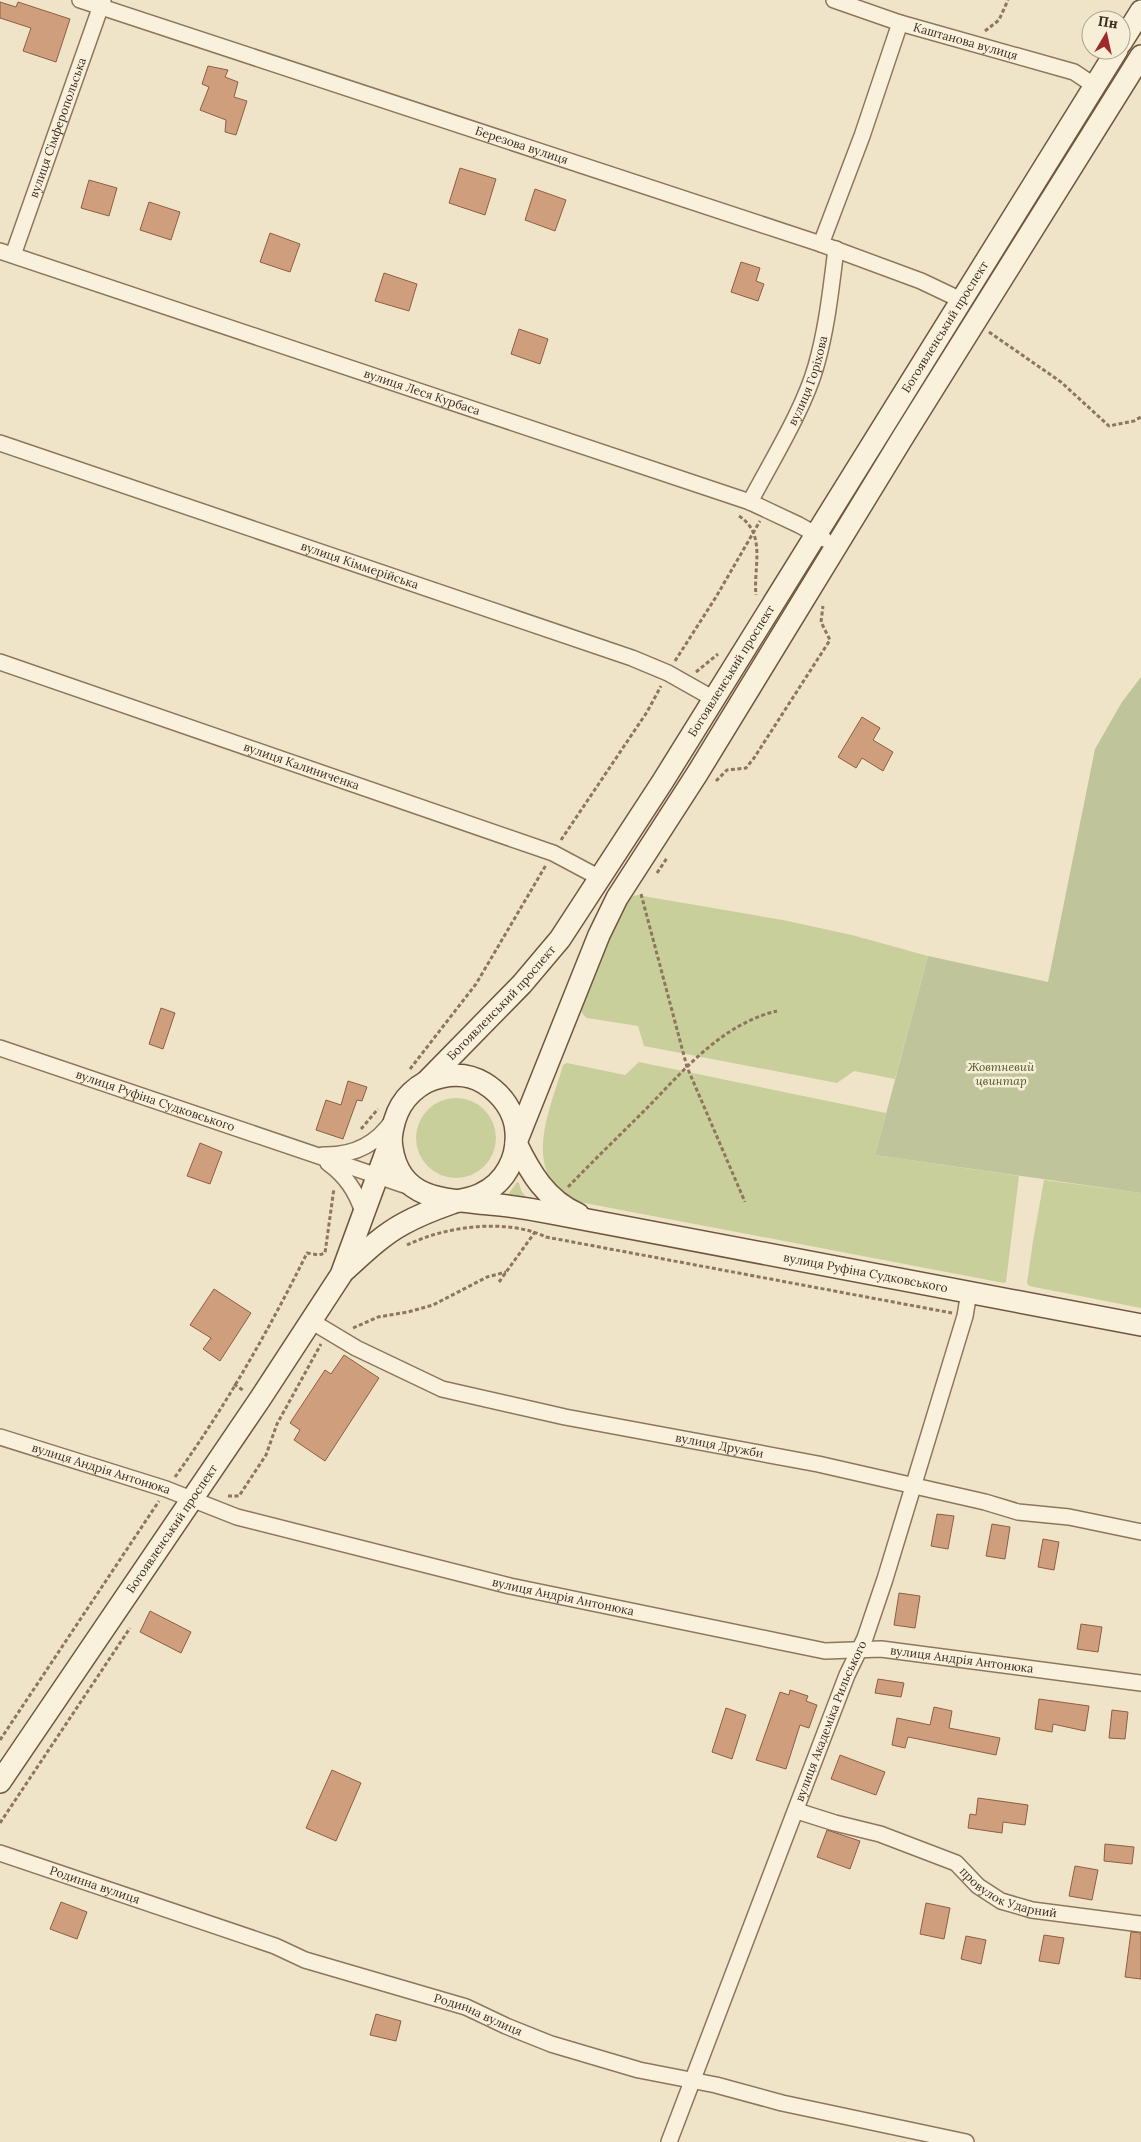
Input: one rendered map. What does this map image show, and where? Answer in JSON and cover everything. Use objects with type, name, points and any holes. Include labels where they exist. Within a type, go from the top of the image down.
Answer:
[{"type":"main road","points":[[1131,27],[1141,11]]},
{"type":"main road","name":"Богоявленський проспект","points":[[340,1275],[375,1243],[394,1229],[414,1218],[482,1194],[497,1184],[508,1169],[516,1141],[599,935],[617,898],[697,774],[1141,56]]},
{"type":"main road","name":"Богоявленський проспект","points":[[0,1782],[191,1500],[320,1326],[376,1176],[388,1122],[406,1097],[417,1077],[522,984],[560,939],[714,699],[1111,60]]},
{"type":"main road","points":[[417,1077],[437,1078],[454,1076],[472,1078],[483,1082],[501,1097],[508,1106],[514,1122],[516,1141]]},
{"type":"main road","points":[[388,1122],[393,1155],[400,1170],[417,1189]]},
{"type":"main road","name":"вулиця Руфіна Судковського","points":[[516,1141],[533,1175],[554,1207]]},
{"type":"main road","name":"вулиця Руфіна Судковського","points":[[417,1189],[436,1198],[458,1201],[554,1207],[573,1212],[592,1221],[1141,1325]]},
{"type":"street","name":"Березова вулиця","points":[[80,0],[102,4],[836,249],[921,281],[961,300]]},
{"type":"street","name":"Каштанова вулиця","points":[[834,0],[900,23],[1074,72],[1094,86]]},
{"type":"street","name":"вулиця Сімферопольська","points":[[6,253],[102,4]]},
{"type":"street","points":[[821,244],[862,136],[900,23]]},
{"type":"street","name":"вулиця Горіхова","points":[[750,502],[798,409],[816,367],[825,327],[836,249]]},
{"type":"street","name":"вулиця Леся Курбаса","points":[[6,253],[750,502],[816,534],[837,547]]},
{"type":"street","name":"вулиця Кіммерійська","points":[[0,443],[632,658],[668,673],[714,699]]},
{"type":"street","name":"вулиця Калиниченка","points":[[0,662],[552,853],[600,878]]},
{"type":"street","name":"вулиця Руфіна Судковського","points":[[0,1048],[417,1189]]},
{"type":"street","name":"вулиця Руфіна Судковського","points":[[310,1152],[323,1155],[344,1154],[356,1151],[378,1138],[388,1122]]},
{"type":"street","name":"вулиця Руфіна Судковського","points":[[310,1152],[338,1170],[358,1197],[363,1212]]},
{"type":"street","name":"вулиця Академіка Рильського","points":[[668,2142],[848,1675],[866,1638],[914,1486],[964,1316],[969,1292]]},
{"type":"street","name":"вулиця Дружби","points":[[320,1326],[356,1348],[442,1388],[565,1417],[818,1464],[1018,1512],[1069,1518],[1141,1532]]},
{"type":"street","name":"вулиця Андрія Антонюка","points":[[0,1436],[166,1489],[191,1500],[280,1529],[341,1542],[510,1586],[825,1651],[881,1649],[1141,1683]]},
{"type":"street","name":"провулок Ударний","points":[[797,1811],[880,1834],[956,1863],[978,1886],[1001,1901],[1032,1910],[1141,1924]]},
{"type":"street","name":"Родинна вулиця","points":[[0,1853],[258,1940],[305,1960],[466,2007],[551,2044],[639,2070],[693,2080],[782,2103],[966,2142]]},
{"type":"path","points":[[969,43],[999,20],[1008,0]]},
{"type":"path","points":[[975,322],[1061,382],[1109,426],[1134,422],[1141,417]]},
{"type":"path","points":[[417,1077],[476,984],[552,853],[647,712],[668,673],[754,533],[765,509]]},
{"type":"path","points":[[737,515],[745,520],[754,533],[757,549],[756,599]]},
{"type":"path","points":[[668,673],[686,674],[697,672],[720,653]]},
{"type":"path","points":[[640,892],[687,1067],[745,1202]]},
{"type":"path","points":[[499,1282],[554,1207],[562,1193],[687,1067],[722,1036],[758,1016],[778,1011]]},
{"type":"path","points":[[344,1154],[351,1140],[388,1122]]},
{"type":"path","points":[[0,1740],[166,1489],[194,1450],[291,1287],[307,1253],[319,1255],[325,1253],[329,1217],[338,1170]]},
{"type":"path","points":[[401,1249],[418,1241],[458,1229],[491,1226],[535,1231],[546,1237],[964,1316]]},
{"type":"path","points":[[211,1507],[226,1497],[239,1496],[266,1455],[320,1326],[351,1329],[378,1317],[408,1312],[433,1305],[487,1276],[506,1272]]},
{"type":"path","points":[[0,1823],[134,1622]]},
{"type":"green space","name":"Жовтневий цвинтар","points":[[1141,677],[1141,1193],[875,1155],[928,956],[1048,982],[1095,749],[1122,702]]},
{"type":"green space","points":[[637,895],[783,920],[852,935],[928,956],[895,1079],[854,1071],[837,1083],[644,1046],[638,1026],[587,1018],[581,1009],[581,998],[628,897]]},
{"type":"green space","points":[[639,1062],[886,1113],[875,1155],[1019,1176],[1006,1282],[574,1201],[557,1188],[548,1174],[543,1157],[543,1139],[547,1120],[563,1065],[567,1063],[625,1075]]},
{"type":"green space","points":[[456,1098],[471,1101],[484,1110],[493,1123],[496,1138],[493,1153],[484,1166],[471,1175],[456,1178],[441,1175],[428,1166],[419,1153],[416,1138],[419,1123],[428,1110],[441,1101]]},
{"type":"green space","points":[[1044,1180],[1141,1193],[1141,1308],[1029,1286],[1027,1283]]},
{"type":"green space","points":[[517,1182],[519,1183],[529,1202],[505,1199]]},
{"type":"building","points":[[0,2],[16,7],[18,2],[70,19],[56,62],[23,51],[31,28],[0,18]]},
{"type":"building","points":[[208,66],[228,70],[225,77],[238,82],[234,97],[247,101],[236,135],[225,132],[226,120],[200,110],[209,87],[202,84]]},
{"type":"building","points":[[460,168],[496,179],[485,215],[449,203]]},
{"type":"building","points":[[89,180],[117,188],[109,216],[81,208]]},
{"type":"building","points":[[535,189],[566,200],[555,231],[525,220]]},
{"type":"building","points":[[149,202],[180,212],[171,240],[140,230]]},
{"type":"building","points":[[270,233],[300,244],[290,272],[260,262]]},
{"type":"building","points":[[741,262],[760,268],[756,281],[764,284],[758,301],[731,292]]},
{"type":"building","points":[[384,273],[417,284],[409,311],[375,301]]},
{"type":"building","points":[[519,329],[548,339],[540,364],[511,354]]},
{"type":"building","points":[[862,717],[880,728],[873,740],[893,752],[883,771],[862,758],[856,768],[838,757]]},
{"type":"building","points":[[161,1008],[175,1013],[163,1049],[149,1044]]},
{"type":"building","points":[[348,1081],[367,1087],[362,1101],[357,1100],[343,1139],[316,1130],[326,1100],[341,1105]]},
{"type":"building","points":[[200,1143],[222,1152],[210,1184],[187,1176]]},
{"type":"building","points":[[214,1289],[251,1313],[220,1361],[203,1349],[211,1338],[190,1325]]},
{"type":"building","points":[[344,1355],[379,1378],[325,1461],[294,1440],[300,1430],[290,1423],[325,1370],[331,1374]]},
{"type":"building","points":[[937,1514],[954,1516],[948,1549],[931,1546]]},
{"type":"building","points":[[992,1524],[1010,1527],[1005,1559],[986,1556]]},
{"type":"building","points":[[1043,1539],[1059,1542],[1054,1570],[1038,1567]]},
{"type":"building","points":[[899,1593],[920,1596],[915,1628],[894,1625]]},
{"type":"building","points":[[150,1611],[191,1632],[181,1653],[140,1632]]},
{"type":"building","points":[[1081,1624],[1102,1627],[1098,1652],[1077,1649]]},
{"type":"building","points":[[878,1679],[904,1683],[901,1697],[875,1693]]},
{"type":"building","points":[[790,1690],[808,1696],[806,1701],[817,1705],[809,1728],[800,1725],[786,1769],[756,1760],[780,1692],[789,1695]]},
{"type":"building","points":[[1039,1699],[1089,1706],[1085,1731],[1053,1724],[1052,1732],[1035,1729]]},
{"type":"building","points":[[934,1707],[952,1711],[949,1728],[1000,1738],[996,1755],[908,1737],[905,1748],[892,1745],[897,1718],[930,1725]]},
{"type":"building","points":[[726,1708],[746,1715],[732,1759],[712,1752]]},
{"type":"building","points":[[1112,1710],[1128,1712],[1125,1739],[1109,1738]]},
{"type":"building","points":[[840,1755],[885,1772],[876,1795],[831,1779]]},
{"type":"building","points":[[332,1770],[361,1783],[336,1841],[306,1828]]},
{"type":"building","points":[[978,1798],[1028,1805],[1025,1825],[1003,1822],[1002,1833],[968,1828],[970,1814],[976,1815]]},
{"type":"building","points":[[827,1830],[860,1841],[850,1869],[817,1857]]},
{"type":"building","points":[[1105,1844],[1134,1847],[1132,1864],[1104,1861]]},
{"type":"building","points":[[1075,1866],[1098,1870],[1092,1900],[1069,1896]]},
{"type":"building","points":[[61,1902],[87,1912],[77,1939],[50,1929]]},
{"type":"building","points":[[926,1903],[950,1908],[944,1939],[920,1934]]},
{"type":"building","points":[[1131,1932],[1141,1933],[1141,1979],[1125,1977]]},
{"type":"building","points":[[1044,1935],[1064,1938],[1059,1964],[1039,1961]]},
{"type":"building","points":[[966,1936],[986,1940],[981,1964],[961,1959]]},
{"type":"building","points":[[376,2014],[401,2021],[396,2041],[370,2035]]}]
